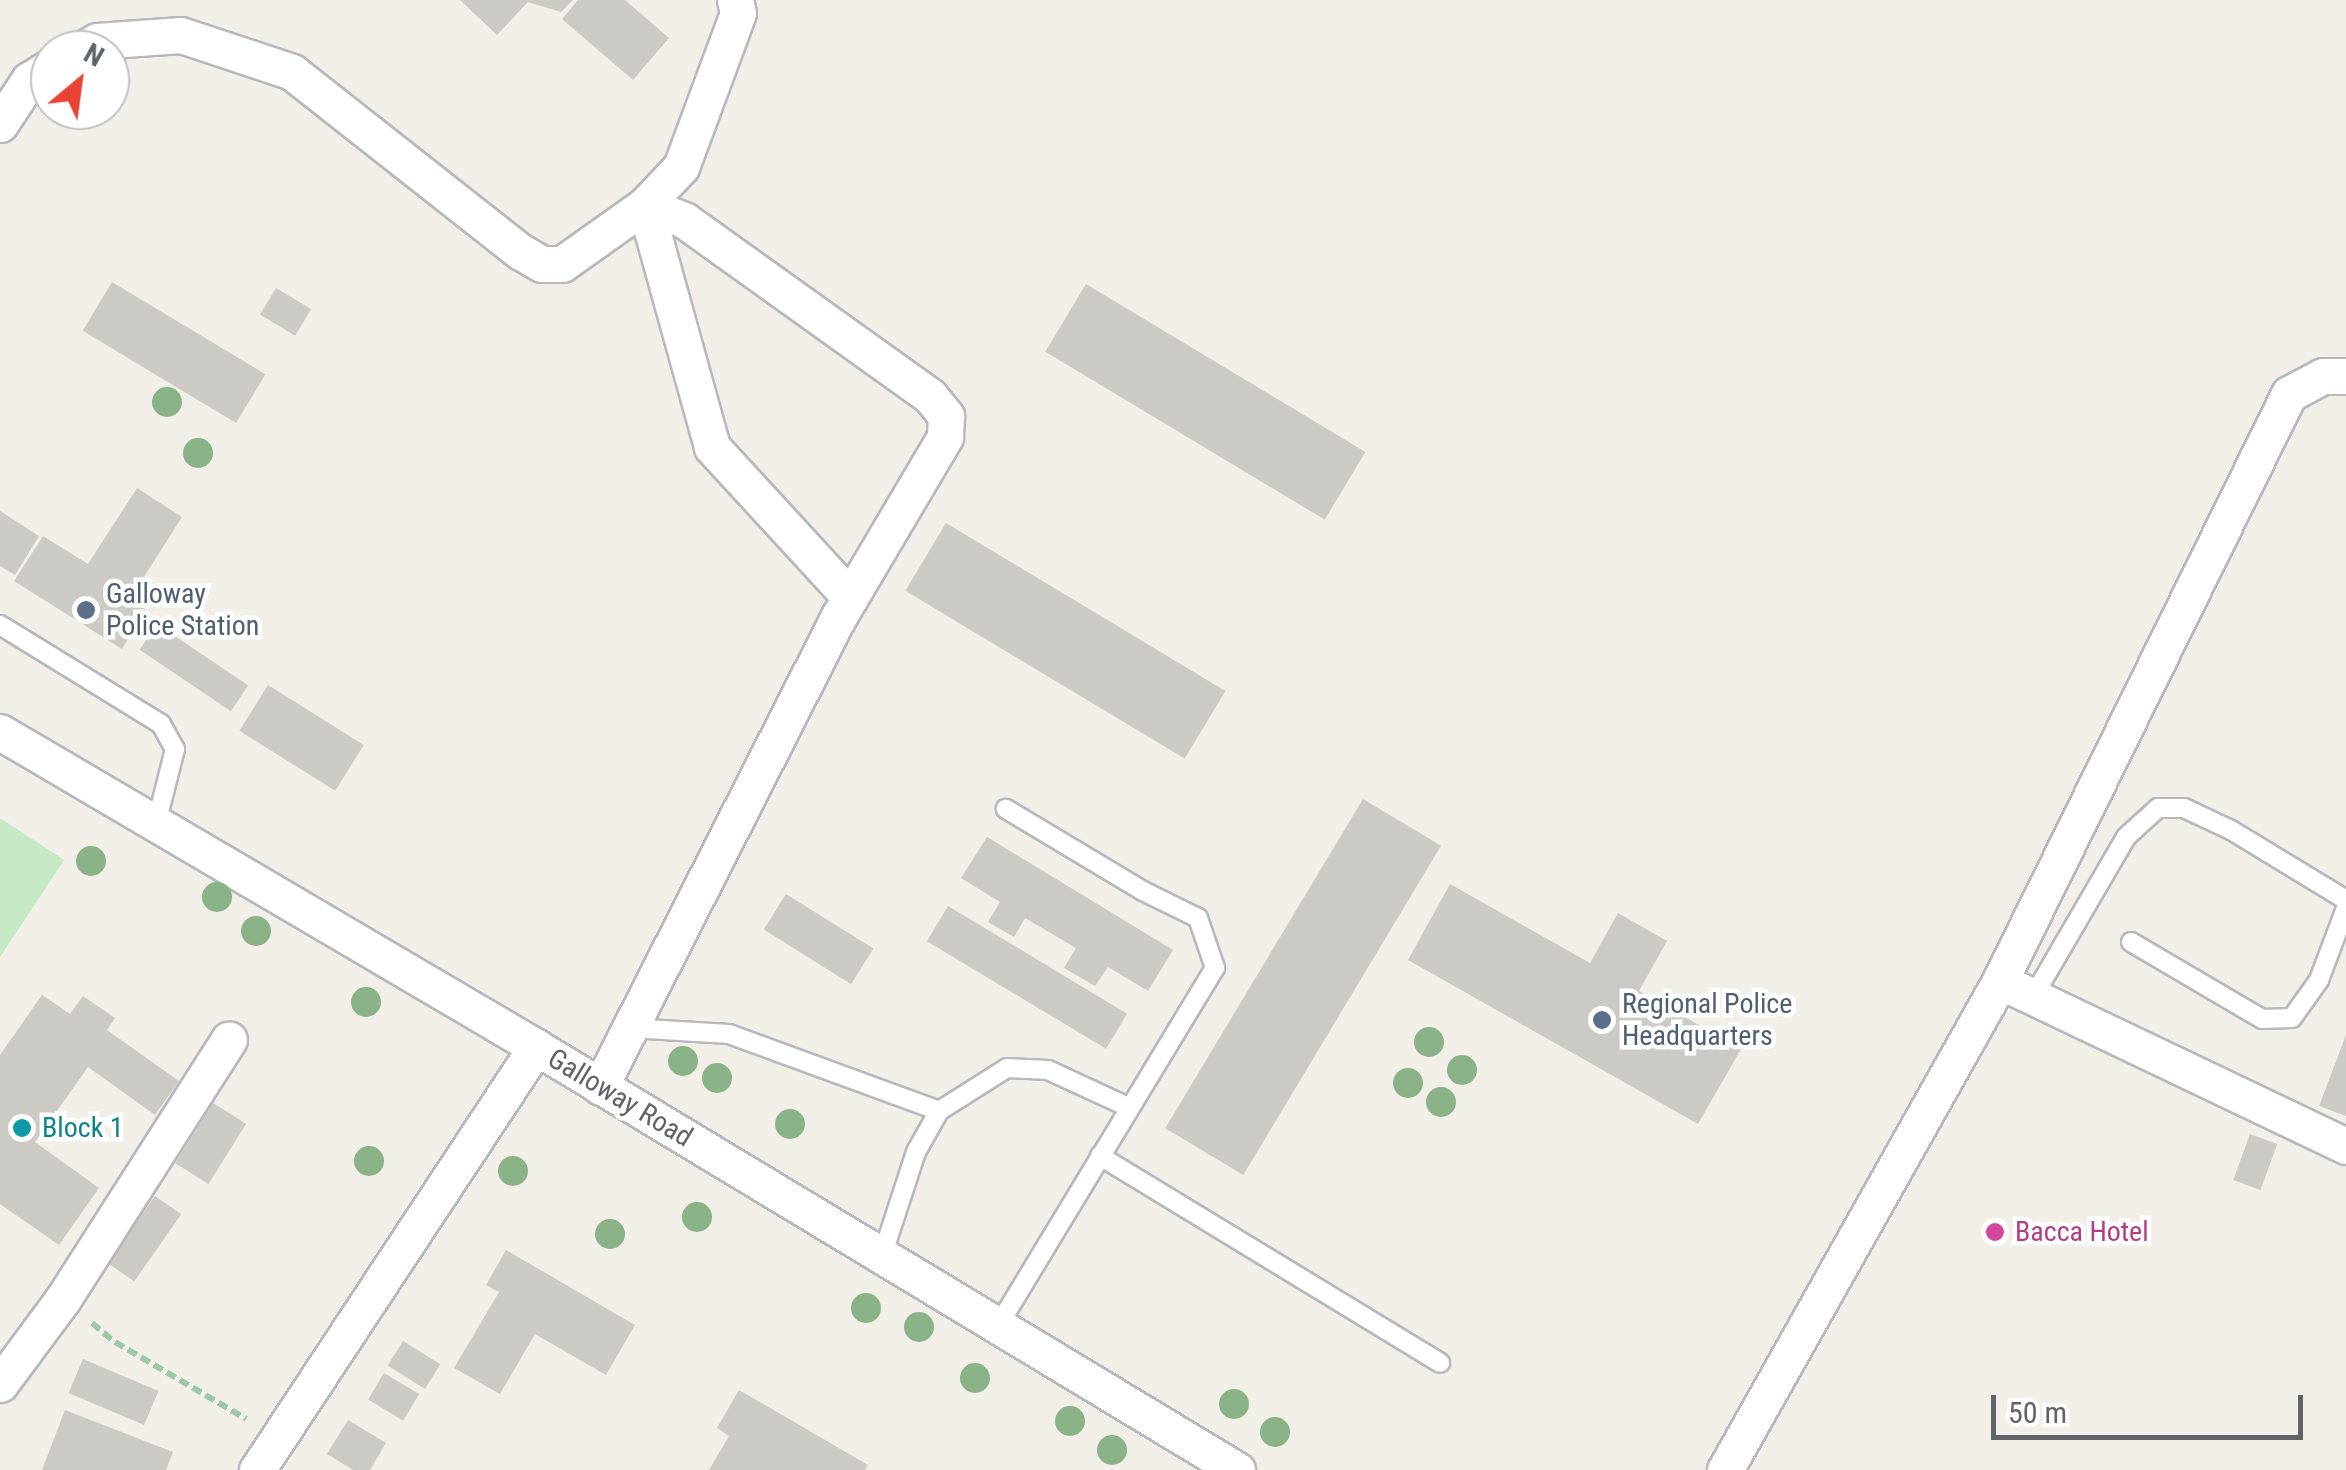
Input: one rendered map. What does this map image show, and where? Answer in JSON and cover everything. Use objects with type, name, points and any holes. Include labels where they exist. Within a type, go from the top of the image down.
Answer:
[{"type":"street","points":[[130,39],[181,35],[292,72],[521,252],[542,264],[562,264],[645,206],[681,167],[738,14],[735,0]]},
{"type":"street","points":[[0,124],[30,79]]},
{"type":"street","points":[[600,1087],[850,597],[945,437],[946,416],[930,396],[684,220],[645,206]]},
{"type":"street","points":[[645,206],[712,446],[850,597]]},
{"type":"street","points":[[1726,1470],[2000,981],[2289,394],[2323,376],[2346,376]]},
{"type":"street","name":"Galloway Road","points":[[0,732],[536,1047],[1237,1470]]},
{"type":"street","points":[[2000,981],[2346,1146]]},
{"type":"street","points":[[0,1384],[63,1299],[229,1038]]},
{"type":"street","points":[[257,1470],[536,1047]]},
{"type":"lane","points":[[0,625],[161,724],[174,749],[156,824]]},
{"type":"lane","points":[[2033,997],[2126,837],[2158,808],[2184,808],[2231,830],[2346,904],[2319,980],[2292,1018],[2262,1018],[2130,942]]},
{"type":"lane","points":[[998,1326],[1215,968],[1198,918],[1143,891],[1006,809]]},
{"type":"lane","points":[[630,1028],[729,1034],[939,1111]]},
{"type":"lane","points":[[882,1256],[916,1152],[939,1111],[1007,1068],[1048,1070],[1128,1108]]},
{"type":"lane","points":[[1100,1156],[1440,1364]]},
{"type":"path","points":[[63,1299],[114,1342],[278,1438]]},
{"type":"green space","points":[[0,818],[64,860],[0,957]]},
{"type":"building","points":[[460,0],[573,0],[561,12],[528,2],[497,35]]},
{"type":"building","points":[[578,0],[625,0],[669,38],[633,80],[562,19]]},
{"type":"building","points":[[112,282],[265,374],[236,423],[83,331]]},
{"type":"building","points":[[1086,284],[1365,452],[1325,520],[1045,352]]},
{"type":"building","points":[[276,288],[311,309],[295,336],[260,315]]},
{"type":"building","points":[[137,488],[182,517],[130,599],[146,610],[122,649],[14,581],[43,536],[88,564]]},
{"type":"building","points":[[0,511],[39,536],[15,575],[0,566]]},
{"type":"building","points":[[946,523],[1225,691],[1185,759],[905,591]]},
{"type":"building","points":[[157,624],[248,686],[231,711],[140,650]]},
{"type":"building","points":[[268,685],[364,745],[335,791],[239,731]]},
{"type":"building","points":[[1363,799],[1441,846],[1243,1175],[1165,1128]]},
{"type":"building","points":[[987,837],[1173,950],[1148,991],[1108,967],[1095,986],[1064,968],[1076,948],[1025,918],[1014,937],[988,922],[1000,902],[961,878]]},
{"type":"building","name":"Regional Police Headquarters","points":[[1450,884],[1590,963],[1618,913],[1667,941],[1639,991],[1741,1049],[1698,1124],[1408,960]]},
{"type":"building","points":[[786,894],[873,949],[851,984],[764,930]]},
{"type":"building","points":[[948,906],[1127,1014],[1106,1049],[927,941]]},
{"type":"building","name":"Block 1","points":[[42,995],[70,1014],[83,996],[115,1018],[107,1030],[179,1081],[155,1115],[88,1067],[35,1142],[99,1188],[59,1245],[0,1204],[0,1055]]},
{"type":"building","points":[[2346,1035],[2346,1116],[2319,1106]]},
{"type":"building","points":[[213,1103],[246,1124],[208,1184],[175,1163]]},
{"type":"building","points":[[2250,1134],[2277,1144],[2260,1190],[2233,1180]]},
{"type":"building","points":[[155,1196],[181,1214],[134,1282],[108,1263]]},
{"type":"building","points":[[506,1250],[635,1325],[606,1375],[535,1334],[500,1394],[454,1368],[499,1292],[486,1285]]},
{"type":"building","points":[[403,1341],[440,1364],[425,1389],[388,1366]]},
{"type":"building","points":[[83,1359],[158,1391],[144,1425],[69,1393]]},
{"type":"building","points":[[384,1373],[419,1394],[403,1421],[368,1400]]},
{"type":"building","points":[[739,1390],[868,1465],[865,1470],[709,1470],[729,1436],[717,1428]]},
{"type":"building","points":[[65,1410],[173,1452],[166,1470],[42,1470]]},
{"type":"building","points":[[348,1420],[386,1443],[370,1470],[353,1470],[327,1454]]},
{"type":"place","name":"Galloway Police Station","points":[[86,610]]},
{"type":"place","name":"Regional Police Headquarters","points":[[1602,1020]]},
{"type":"place","name":"Block 1","points":[[22,1128]]},
{"type":"place","name":"Bacca Hotel","points":[[1995,1232]]}]
